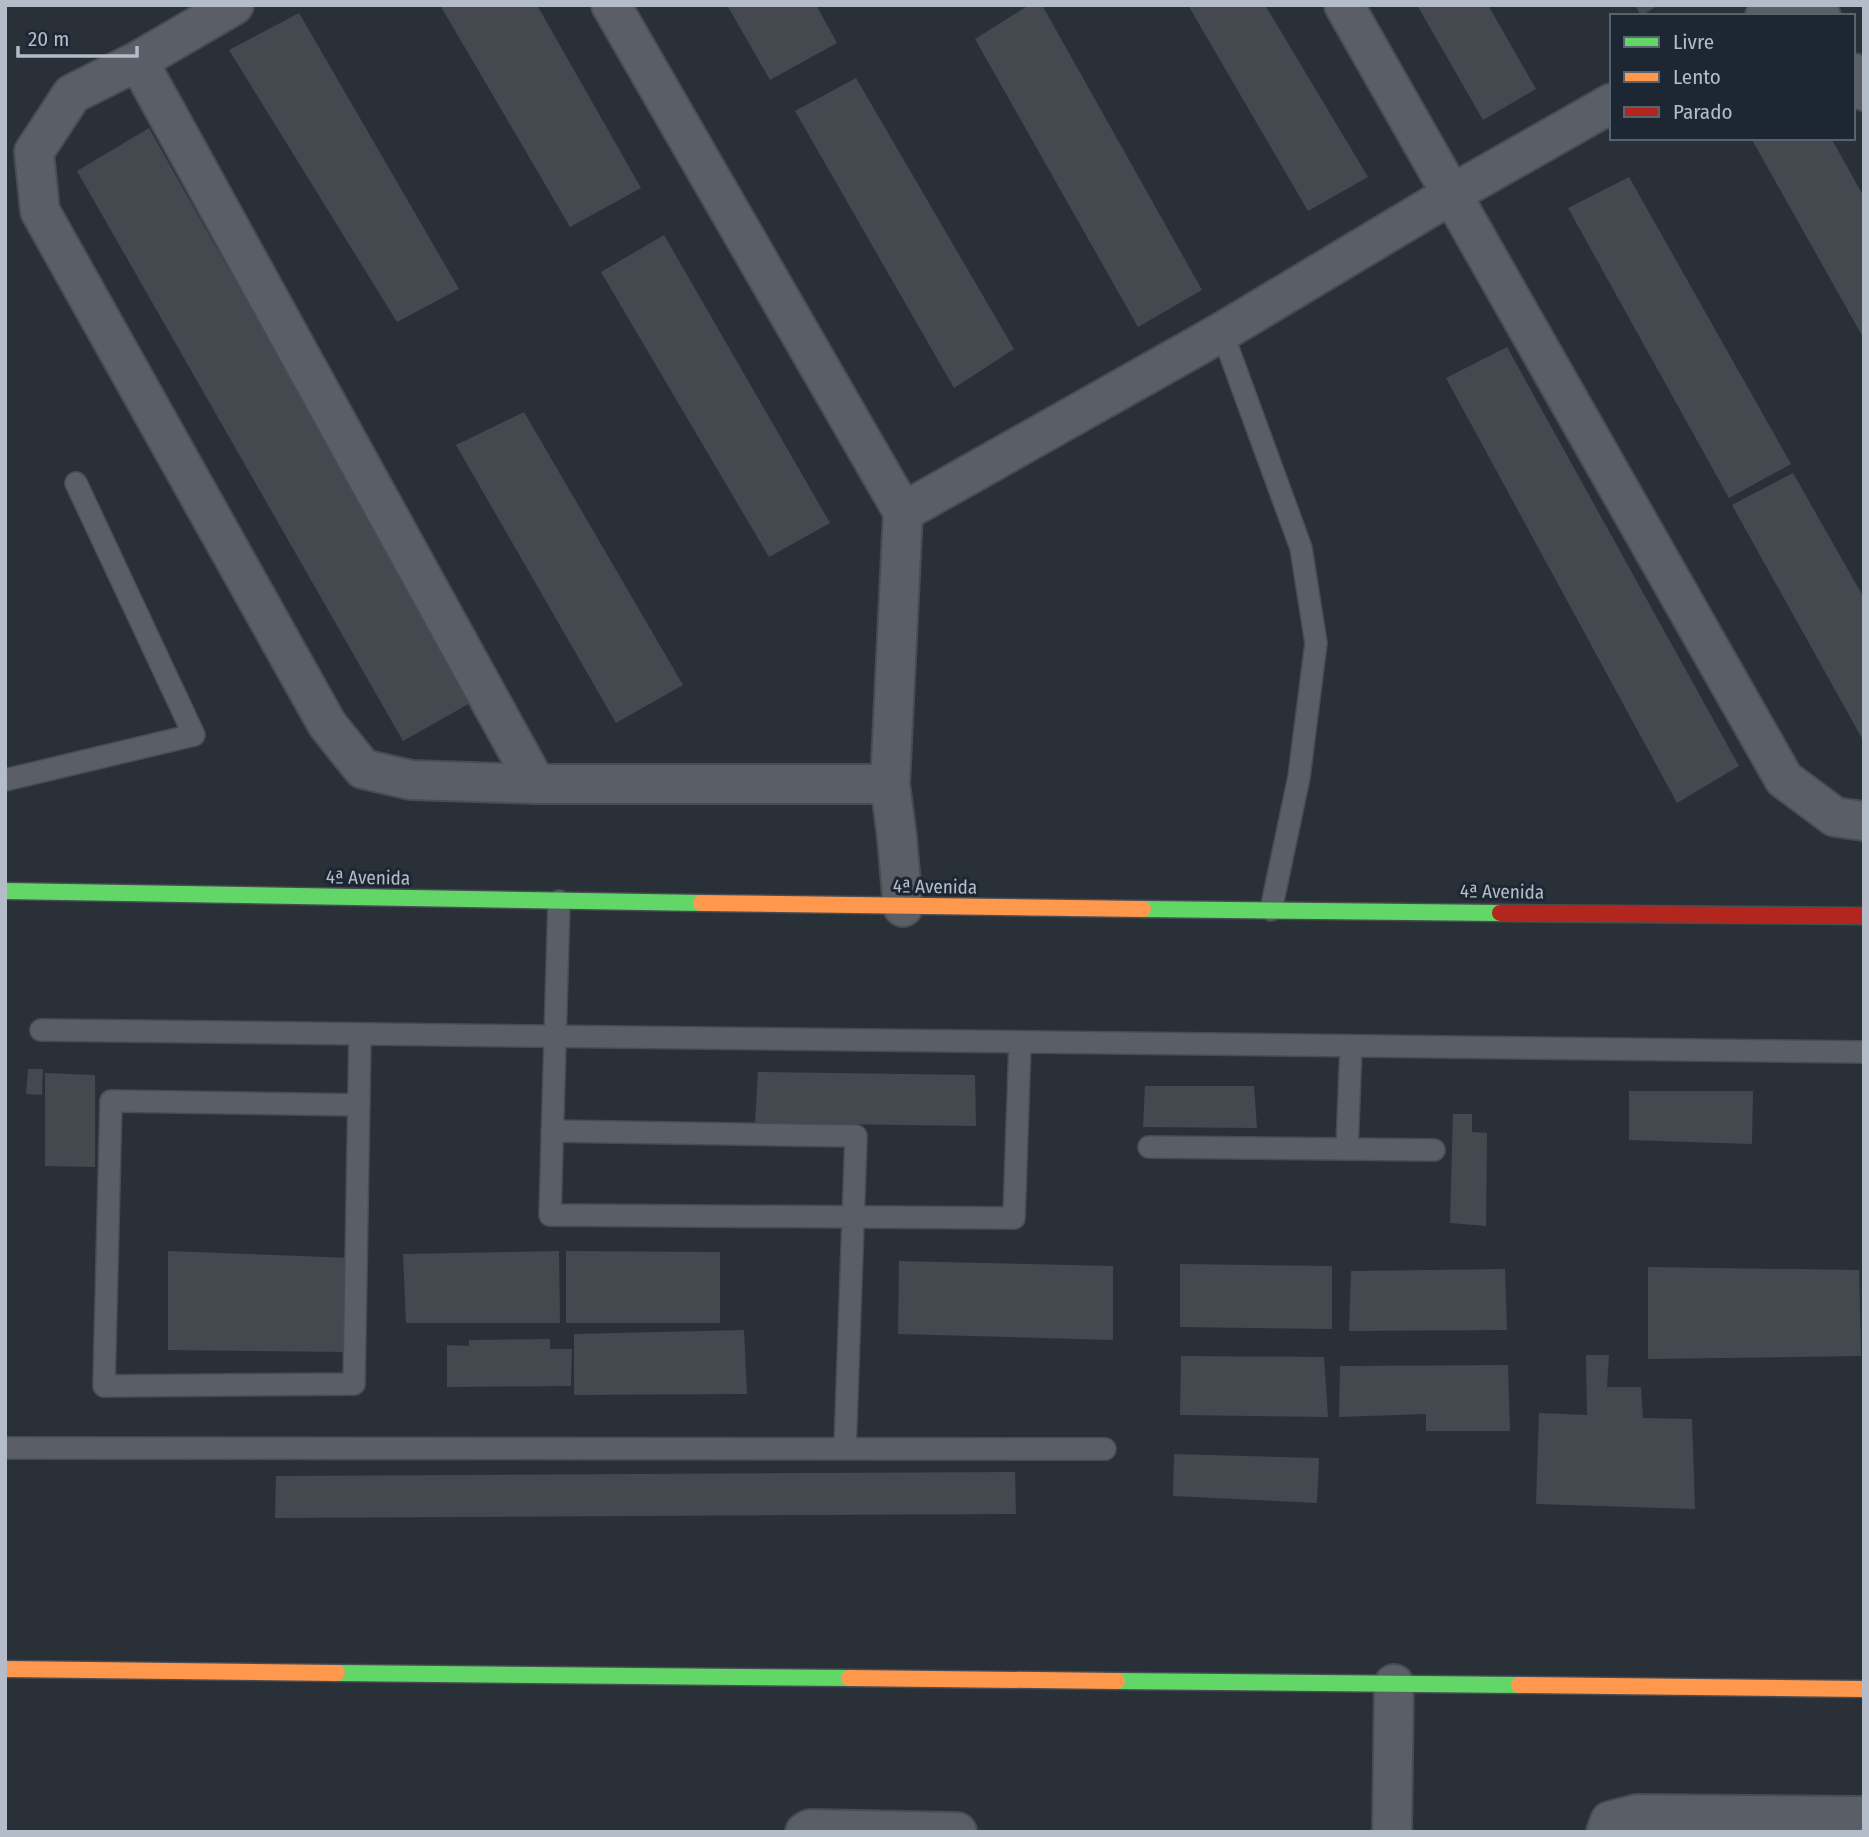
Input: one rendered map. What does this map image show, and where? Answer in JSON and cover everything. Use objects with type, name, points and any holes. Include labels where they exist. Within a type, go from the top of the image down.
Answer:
[{"type":"street","points":[[234,5],[138,61],[72,94],[34,152],[40,211],[327,724],[363,769],[411,780],[536,784],[890,784]]},
{"type":"street","points":[[611,5],[903,512],[890,784],[903,907]]},
{"type":"street","points":[[1344,5],[1784,779],[1835,817],[1864,821]]},
{"type":"street","points":[[138,61],[536,784]]},
{"type":"street","points":[[903,512],[1222,332],[1452,194],[1610,104]]},
{"type":"street","name":"4ª Avenida","points":[[5,891],[903,907],[1864,916]]},
{"type":"street","points":[[5,1669],[1864,1689]]},
{"type":"street","points":[[1392,1832],[1394,1684]]},
{"type":"street","points":[[1606,1832],[1610,1821],[1636,1814],[1864,1816]]},
{"type":"street","points":[[805,1832],[810,1829],[957,1832]]},
{"type":"lane","points":[[1222,332],[1301,548],[1316,643],[1299,777],[1271,910]]},
{"type":"lane","points":[[5,780],[194,735],[76,483]]},
{"type":"lane","points":[[559,901],[550,1215],[1014,1218],[1020,1042]]},
{"type":"lane","points":[[41,1030],[1864,1052]]},
{"type":"lane","points":[[359,1105],[111,1101],[104,1386],[354,1384],[359,1105],[360,1034]]},
{"type":"lane","points":[[1347,1149],[1351,1046]]},
{"type":"lane","points":[[552,1131],[856,1136],[845,1449]]},
{"type":"lane","points":[[1149,1147],[1434,1150]]},
{"type":"lane","points":[[5,1448],[1105,1449]]},
{"type":"building","points":[[440,5],[537,5],[641,188],[570,227]]},
{"type":"building","points":[[727,5],[816,5],[837,43],[770,80]]},
{"type":"building","points":[[1029,5],[1042,5],[1202,290],[1138,327],[975,39]]},
{"type":"building","points":[[1188,5],[1265,5],[1368,177],[1308,211]]},
{"type":"building","points":[[1417,5],[1488,5],[1536,89],[1483,120]]},
{"type":"building","points":[[1635,5],[1659,5],[1644,14],[1640,14]]},
{"type":"building","points":[[299,13],[459,289],[397,322],[229,50]]},
{"type":"building","points":[[856,78],[1014,349],[954,388],[795,111]]},
{"type":"building","points":[[149,128],[472,702],[403,741],[77,171]]},
{"type":"building","points":[[1752,140],[1832,140],[1864,197],[1864,339]]},
{"type":"building","points":[[1629,177],[1791,464],[1729,498],[1568,208]]},
{"type":"building","points":[[664,235],[830,523],[769,557],[601,272]]},
{"type":"building","points":[[1507,347],[1739,766],[1677,803],[1446,378]]},
{"type":"building","points":[[524,412],[683,685],[616,723],[456,445]]},
{"type":"building","points":[[1793,473],[1864,598],[1864,742],[1732,505]]},
{"type":"building","points":[[28,1069],[43,1069],[42,1095],[26,1094]]},
{"type":"building","points":[[758,1072],[975,1075],[976,1126],[755,1123]]},
{"type":"building","points":[[45,1073],[95,1075],[95,1167],[45,1166]]},
{"type":"building","points":[[1145,1086],[1254,1086],[1257,1128],[1143,1127]]},
{"type":"building","points":[[1629,1091],[1753,1091],[1752,1144],[1629,1140]]},
{"type":"building","points":[[1453,1114],[1472,1114],[1472,1132],[1487,1133],[1486,1226],[1450,1223]]},
{"type":"building","points":[[168,1251],[352,1258],[351,1352],[168,1350]]},
{"type":"building","points":[[559,1251],[560,1323],[406,1323],[403,1254]]},
{"type":"building","points":[[566,1251],[720,1252],[720,1323],[566,1323]]},
{"type":"building","points":[[899,1261],[1113,1266],[1113,1340],[898,1334]]},
{"type":"building","points":[[1180,1264],[1332,1266],[1332,1329],[1180,1327]]},
{"type":"building","points":[[1648,1267],[1859,1270],[1861,1356],[1648,1359]]},
{"type":"building","points":[[1505,1269],[1507,1330],[1349,1331],[1351,1271]]},
{"type":"building","points":[[744,1330],[747,1394],[574,1395],[574,1334]]},
{"type":"building","points":[[550,1339],[550,1349],[572,1349],[571,1386],[447,1387],[447,1345],[469,1346],[469,1340]]},
{"type":"building","points":[[1586,1355],[1609,1355],[1607,1387],[1641,1387],[1643,1418],[1692,1419],[1695,1509],[1536,1504],[1539,1413],[1587,1415]]},
{"type":"building","points":[[1181,1356],[1324,1357],[1328,1417],[1180,1415]]},
{"type":"building","points":[[1508,1365],[1510,1431],[1426,1431],[1426,1414],[1339,1417],[1340,1366]]},
{"type":"building","points":[[1174,1454],[1319,1458],[1317,1503],[1173,1496]]},
{"type":"building","points":[[1015,1472],[1016,1514],[275,1518],[276,1476]]},
{"type":"traffic: fast","points":[[5,891],[701,903]]},
{"type":"traffic: fast","points":[[1143,909],[1500,913]]},
{"type":"traffic: fast","points":[[337,1673],[849,1678]]},
{"type":"traffic: fast","points":[[1117,1681],[1519,1685]]},
{"type":"traffic: slow","points":[[701,903],[1143,909]]},
{"type":"traffic: slow","points":[[5,1669],[337,1673]]},
{"type":"traffic: slow","points":[[849,1678],[1117,1681]]},
{"type":"traffic: slow","points":[[1519,1685],[1864,1689]]},
{"type":"traffic: jam","points":[[1500,913],[1864,916]]}]
